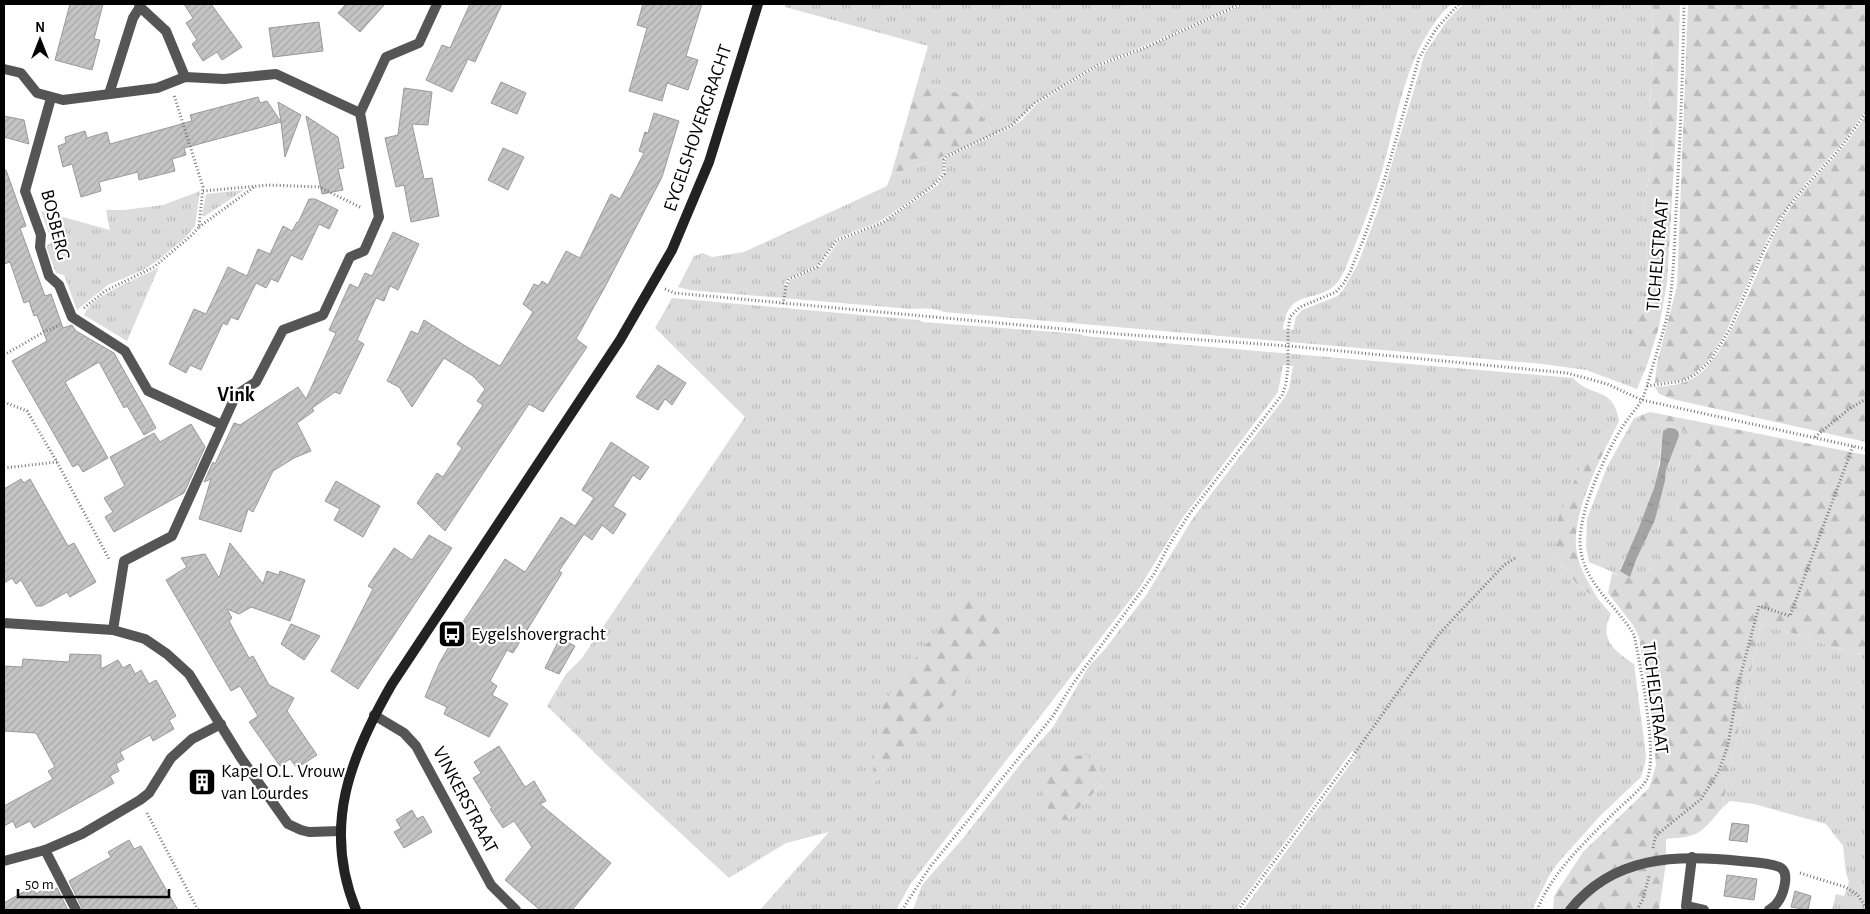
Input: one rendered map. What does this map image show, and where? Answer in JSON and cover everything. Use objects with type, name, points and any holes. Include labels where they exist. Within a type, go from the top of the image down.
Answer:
[{"type":"street","points":[[113,630],[124,561],[172,536],[236,395],[256,382],[283,330],[323,315],[350,257],[364,251],[379,217],[360,113],[386,57],[419,43],[437,4]]},
{"type":"street","name":"EYGELSHOVERGRACHT","points":[[356,910],[345,870],[341,831],[347,785],[356,754],[374,714],[392,684],[615,348],[672,250],[709,162],[758,4]]},
{"type":"street","points":[[109,94],[133,18],[140,5],[166,31],[185,77]]},
{"type":"street","points":[[4,69],[22,73],[37,93],[63,100],[157,88],[185,77],[224,79],[276,74],[360,113]]},
{"type":"street","name":"BOSBERG","points":[[51,98],[25,191],[41,235],[40,247],[49,276],[59,285],[72,317]]},
{"type":"street","points":[[72,317],[125,351],[148,391],[222,424]]},
{"type":"street","points":[[4,623],[113,630],[145,640],[168,654],[189,674],[241,758],[288,824],[309,832],[341,831]]},
{"type":"street","name":"VINKERSTRAAT","points":[[374,714],[404,733],[416,746],[491,885],[516,910]]},
{"type":"street","points":[[4,861],[45,850],[82,834],[140,800],[149,792],[171,758],[192,739],[221,724]]},
{"type":"street","points":[[45,850],[76,910]]},
{"type":"street","points":[[1692,858],[1686,908],[1704,910]]},
{"type":"street","points":[[1570,910],[1603,881],[1632,866],[1653,860],[1692,858],[1752,862],[1776,867],[1784,872],[1784,883],[1780,899],[1776,905],[1768,910]]},
{"type":"path","points":[[783,304],[789,279],[817,267],[837,240],[882,223],[934,185],[944,174],[944,160],[947,156],[1011,126],[1036,103],[1098,65],[1142,49],[1241,4]]},
{"type":"path","points":[[902,910],[930,867],[1053,716],[1072,685],[1154,574],[1169,545],[1190,513],[1282,395],[1286,384],[1289,324],[1294,312],[1336,292],[1350,272],[1385,178],[1419,58],[1436,29],[1459,4]]},
{"type":"path","name":"TICHELSTRAAT","points":[[1537,910],[1553,880],[1575,852],[1647,779],[1651,759],[1634,636],[1628,625],[1593,583],[1583,559],[1580,542],[1582,526],[1591,493],[1604,460],[1622,427],[1642,400],[1666,320],[1672,281],[1679,163],[1684,4]]},
{"type":"path","points":[[171,82],[203,191],[198,227]]},
{"type":"path","points":[[1647,386],[1683,382],[1696,374],[1710,361],[1730,329],[1764,250],[1786,210],[1838,151],[1866,113]]},
{"type":"path","points":[[203,191],[255,186],[319,187],[379,217]]},
{"type":"path","points":[[4,355],[44,332],[62,325],[105,291],[154,267],[192,236],[198,227],[255,186]]},
{"type":"path","points":[[652,284],[674,293],[783,304],[1118,334],[1289,346],[1567,373],[1589,377],[1642,400],[1866,449]]},
{"type":"path","points":[[1814,437],[1849,409],[1866,399]]},
{"type":"path","points":[[4,402],[27,411],[57,462],[109,559],[122,578]]},
{"type":"path","points":[[1637,910],[1643,899],[1653,860],[1654,844],[1659,833],[1701,799],[1718,771],[1728,745],[1738,685],[1759,606],[1790,616],[1853,446]]},
{"type":"path","points":[[4,468],[57,462]]},
{"type":"path","points":[[1238,910],[1355,753],[1439,634],[1504,565],[1517,557]]},
{"type":"path","points":[[140,800],[198,910]]},
{"type":"path","points":[[1784,872],[1793,871],[1845,887],[1857,894],[1866,907]]},
{"type":"green space","points":[[786,4],[1239,4],[1133,51],[1099,63],[1037,101],[1014,123],[994,134],[969,97],[940,87],[917,84],[928,46],[785,7]]},
{"type":"green space","points":[[1245,4],[1451,4],[1436,21],[1414,60],[1399,104],[1376,191],[1343,274],[1334,286],[1318,295],[1296,302],[1290,308],[1283,329],[1293,330],[1296,317],[1302,310],[1338,296],[1358,264],[1377,213],[1425,53],[1446,22],[1463,4],[1653,4],[1650,118],[1652,153],[1644,212],[1648,262],[1640,308],[1630,328],[1637,353],[1647,365],[1637,389],[1586,370],[1543,364],[944,312],[931,309],[911,309],[689,290],[678,287],[694,256],[703,253],[712,257],[744,252],[887,186],[891,175],[947,155],[943,160],[943,171],[933,185],[879,222],[837,238],[816,266],[787,279],[784,285],[787,286],[791,280],[821,266],[839,241],[882,224],[938,185],[946,172],[945,161],[948,157],[1009,129],[1022,120],[1037,104],[1097,67],[1132,54]]},
{"type":"green space","points":[[1653,4],[1680,4],[1677,113],[1667,283],[1659,327],[1647,365],[1627,344],[1630,328],[1640,308],[1648,262],[1644,212],[1652,153],[1650,118]]},
{"type":"green space","points":[[1688,4],[1866,4],[1866,110],[1839,147],[1805,184],[1779,219],[1767,240],[1725,334],[1708,361],[1691,376],[1682,380],[1655,383],[1657,363],[1677,286]]},
{"type":"green space","points":[[917,84],[940,87],[969,97],[994,134],[947,155],[891,175]]},
{"type":"green space","points":[[1866,116],[1866,442],[1672,399],[1659,394],[1655,387],[1679,384],[1692,379],[1706,368],[1719,351],[1732,329],[1785,216],[1805,190],[1841,150]]},
{"type":"green space","points":[[244,190],[205,216],[202,216],[206,194]]},
{"type":"green space","points":[[200,191],[195,226],[185,238],[143,270],[108,285],[77,310],[64,275],[56,273],[46,246],[52,242],[41,211],[110,230],[106,210],[124,210],[163,205]]},
{"type":"green space","points":[[159,267],[127,341],[84,315],[96,300]]},
{"type":"green space","points":[[672,298],[918,320],[923,322],[1080,334],[1084,336],[1573,378],[1587,389],[1607,397],[1616,410],[1619,421],[1601,437],[1556,524],[1556,556],[1578,586],[1598,599],[1611,614],[1606,631],[1610,644],[1634,664],[1646,756],[1641,777],[1600,816],[1557,864],[1532,910],[1243,910],[1357,755],[1352,751],[1235,910],[913,910],[922,885],[964,837],[1022,762],[1053,727],[1089,666],[1105,649],[1147,594],[1193,518],[1285,397],[1289,389],[1293,366],[1283,365],[1278,392],[1181,520],[1140,587],[910,885],[896,910],[760,910],[829,832],[786,843],[729,878],[609,767],[547,706],[566,674],[582,658],[745,417],[655,328]],"holes":[[[1046,779],[1103,783],[1067,820]]]},
{"type":"green space","points":[[1650,412],[1866,455],[1866,654],[1852,653],[1761,623],[1722,808],[1699,832],[1686,837],[1666,839],[1666,863],[1659,910],[1553,910],[1554,896],[1583,852],[1649,788],[1656,765],[1651,712],[1639,637],[1633,625],[1608,593],[1612,573],[1628,578],[1641,576],[1651,570],[1664,547],[1681,499],[1702,454],[1684,430],[1634,418]]},
{"type":"green space","points":[[1634,418],[1684,430],[1702,454],[1677,508],[1659,560],[1642,577],[1623,578],[1589,562],[1586,547],[1587,519],[1607,467]],"holes":[[[1679,436],[1666,470],[1655,520],[1630,576],[1620,570],[1647,509],[1658,472],[1661,447]]]},
{"type":"green space","points":[[1619,421],[1596,468],[1582,504],[1578,522],[1576,539],[1580,566],[1598,599],[1578,586],[1556,556],[1556,524],[1581,465],[1601,437]]},
{"type":"green space","points":[[972,587],[1008,634],[871,787],[879,713],[899,679]]},
{"type":"green space","points":[[1761,623],[1852,653],[1866,654],[1866,910],[1832,910],[1836,894],[1844,896],[1849,882],[1843,846],[1826,824],[1754,804],[1730,801],[1722,808]]},
{"type":"green space","points":[[1086,755],[1098,765],[1103,783],[1067,820],[1054,819],[1043,801],[1046,779],[1069,756]]},
{"type":"water","points":[[1668,428],[1678,431],[1679,436],[1666,470],[1655,520],[1630,577],[1620,571],[1654,488],[1660,464],[1663,431]]},
{"type":"building","points":[[70,4],[103,4],[94,39],[100,40],[92,70],[55,60]]},
{"type":"building","points":[[184,4],[211,4],[242,47],[222,60],[217,52],[203,61],[192,44],[197,40],[186,23],[193,18]]},
{"type":"building","points":[[346,4],[385,4],[360,32],[338,13]]},
{"type":"building","points":[[470,4],[502,4],[475,62],[468,59],[452,92],[426,80],[442,45],[450,48]]},
{"type":"building","points":[[643,4],[702,4],[686,56],[698,60],[688,90],[667,83],[662,101],[629,91],[647,28],[637,25]]},
{"type":"building","points":[[319,22],[323,51],[273,57],[269,28]]},
{"type":"building","points":[[501,82],[526,93],[517,114],[491,103]]},
{"type":"building","points":[[404,88],[432,92],[428,125],[412,124],[424,179],[432,178],[439,216],[411,222],[404,185],[396,187],[385,138],[398,135]]},
{"type":"building","points":[[258,97],[260,103],[267,101],[281,122],[184,148],[186,155],[172,159],[175,171],[139,180],[138,172],[99,182],[101,191],[81,197],[72,164],[63,167],[58,146],[66,143],[65,137],[85,131],[87,138],[107,132],[110,144],[192,121],[190,115]]},
{"type":"building","points":[[278,102],[301,115],[285,157]]},
{"type":"building","points":[[654,113],[679,121],[662,177],[576,339],[587,347],[543,412],[529,404],[445,531],[417,503],[437,473],[443,477],[462,448],[457,444],[483,405],[477,401],[485,389],[473,376],[444,358],[412,407],[399,387],[387,381],[411,331],[418,334],[424,320],[500,366],[533,312],[523,304],[534,284],[539,286],[542,281],[548,285],[566,251],[580,258],[611,194],[620,199],[644,153],[639,151],[645,132],[648,133]]},
{"type":"building","points":[[4,116],[24,120],[29,144],[4,137]]},
{"type":"building","points":[[306,116],[338,137],[344,168],[338,169],[343,190],[322,194]]},
{"type":"building","points":[[503,148],[524,157],[508,190],[488,180]]},
{"type":"building","points":[[4,170],[6,170],[26,226],[20,228],[45,296],[51,294],[63,328],[72,325],[76,331],[114,353],[156,428],[144,435],[127,406],[124,408],[99,362],[65,382],[108,458],[83,472],[78,464],[73,467],[12,361],[47,341],[37,315],[34,316],[29,301],[24,303],[10,262],[4,264]]},
{"type":"building","points":[[309,199],[315,199],[338,210],[329,229],[319,224],[302,260],[291,255],[278,282],[271,279],[266,288],[256,283],[238,320],[231,317],[227,325],[223,323],[201,370],[190,365],[186,373],[169,364],[194,309],[206,314],[228,267],[247,276],[258,249],[270,254],[283,226],[292,231],[298,223]]},
{"type":"building","points":[[393,232],[419,244],[398,290],[390,286],[384,301],[376,298],[357,340],[364,344],[340,394],[335,392],[312,408],[314,411],[297,423],[311,451],[294,458],[273,471],[253,512],[248,509],[241,532],[199,519],[211,479],[204,482],[213,462],[215,464],[234,423],[240,425],[298,387],[306,399],[336,333],[329,330],[350,284],[358,288],[365,273],[372,276]]},
{"type":"building","points":[[658,365],[686,383],[672,405],[665,399],[658,410],[636,397]]},
{"type":"building","points":[[191,424],[205,447],[184,493],[114,532],[105,517],[113,512],[104,498],[125,486],[110,457],[154,433],[160,442]]},
{"type":"building","points":[[611,442],[649,467],[640,480],[633,475],[613,506],[626,514],[613,534],[602,525],[592,540],[584,534],[559,571],[562,573],[513,653],[507,650],[490,681],[497,686],[492,695],[508,704],[489,737],[444,714],[447,707],[425,697],[432,680],[440,662],[465,619],[505,559],[525,572],[561,517],[575,526],[594,498],[582,490]]},
{"type":"building","points":[[21,479],[24,483],[30,479],[68,546],[74,543],[96,582],[70,597],[67,592],[42,606],[36,606],[21,580],[16,584],[12,578],[4,583],[4,489]]},
{"type":"building","points":[[336,481],[380,506],[363,537],[334,520],[340,509],[325,501]]},
{"type":"building","points":[[429,535],[452,548],[358,689],[331,671],[373,589],[368,586],[394,548],[412,560]]},
{"type":"building","points":[[230,543],[263,584],[267,571],[279,575],[280,571],[305,580],[290,621],[251,607],[239,614],[227,609],[232,618],[229,621],[249,658],[253,656],[269,685],[294,698],[287,711],[317,755],[297,768],[290,759],[280,766],[249,722],[258,716],[240,686],[231,691],[166,580],[187,567],[181,558],[205,554],[219,578]]},
{"type":"building","points":[[291,624],[320,636],[304,660],[281,644]]},
{"type":"building","points":[[560,638],[575,646],[559,674],[545,668]]},
{"type":"building","points":[[70,654],[101,655],[101,669],[118,660],[123,668],[130,664],[135,674],[141,670],[149,684],[156,680],[176,716],[169,720],[174,729],[153,741],[150,735],[120,752],[124,759],[116,764],[119,771],[110,776],[114,783],[93,795],[34,828],[30,821],[16,828],[13,821],[4,826],[4,806],[53,779],[48,771],[55,767],[36,733],[4,731],[4,666],[22,667],[23,659],[69,662]]},
{"type":"building","points":[[499,746],[525,787],[534,781],[546,801],[540,804],[611,863],[572,910],[540,910],[505,880],[532,847],[514,821],[503,828],[473,778],[481,773],[474,762]]},
{"type":"building","points":[[412,810],[417,819],[423,816],[432,832],[404,848],[394,832],[401,828],[396,820]]},
{"type":"building","points":[[1732,823],[1749,825],[1747,842],[1729,840]]},
{"type":"building","points":[[129,840],[134,849],[141,846],[178,910],[83,910],[69,881],[111,857],[108,852]]},
{"type":"building","points":[[1727,875],[1757,879],[1754,900],[1724,896]]},
{"type":"building","points":[[32,887],[36,894],[45,888],[48,893],[57,888],[68,910],[4,910],[4,903]]},
{"type":"building","points":[[1795,891],[1811,896],[1808,910],[1791,907]]},
{"type":"place","name":"Eygelshovergracht","points":[[452,634]]},
{"type":"place","name":"Kapel O.L. Vrouw van Lourdes","points":[[202,782]]},
{"type":"district","name":"Vink","points":[[236,395]]}]
